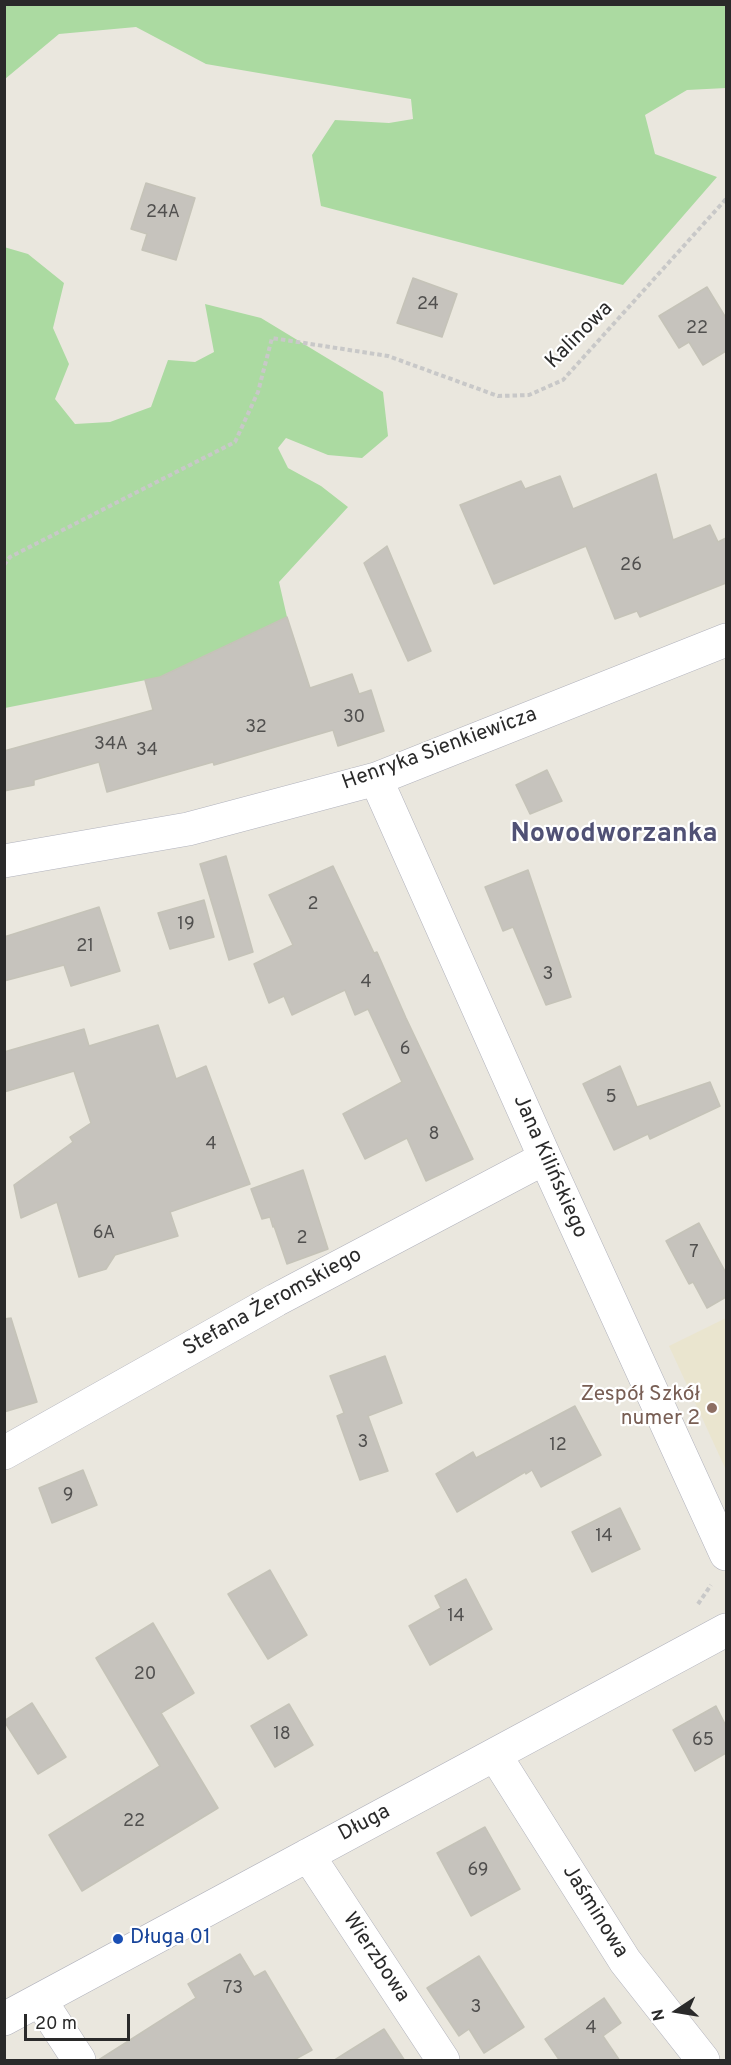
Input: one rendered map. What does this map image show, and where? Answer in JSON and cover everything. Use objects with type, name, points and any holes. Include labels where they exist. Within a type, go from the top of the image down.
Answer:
[{"type":"street","name":"Henryka Sienkiewicza","points":[[4,861],[188,829],[376,779],[726,640]]},
{"type":"street","name":"Jana Kilińskiego","points":[[376,779],[545,1158],[726,1554]]},
{"type":"street","name":"Stefana Żeromskiego","points":[[4,1453],[276,1300],[545,1158]]},
{"type":"street","name":"Długa","points":[[4,2019],[726,1630]]},
{"type":"street","name":"Jaśminowa","points":[[495,1755],[624,1961],[703,2061]]},
{"type":"street","name":"Wierzbowa","points":[[308,1855],[442,2061]]},
{"type":"street","points":[[40,2000],[79,2061]]},
{"type":"path","name":"Kalinowa","points":[[4,565],[10,557],[235,442],[258,392],[272,338],[388,356],[498,396],[529,395],[563,380],[726,199]]},
{"type":"path","points":[[695,1609],[712,1582]]},
{"type":"shaded area","name":"Zespół Szkół numer 2","points":[[726,1318],[726,1470],[669,1346]]},
{"type":"green space","points":[[5,4],[726,5],[726,88],[687,90],[645,115],[655,154],[717,177],[623,285],[321,206],[312,155],[335,120],[389,123],[413,119],[411,99],[206,64],[136,27],[59,34],[5,79]]},
{"type":"green space","points":[[4,247],[28,254],[64,283],[53,328],[69,364],[55,399],[75,424],[110,422],[151,407],[168,360],[195,362],[214,352],[205,304],[261,318],[383,392],[388,436],[362,458],[328,455],[286,438],[278,448],[288,468],[321,486],[348,507],[279,582],[287,617],[161,677],[5,708]]},
{"type":"building","points":[[146,183],[195,198],[176,260],[142,250],[147,234],[131,229]]},
{"type":"building","points":[[413,278],[457,294],[442,337],[397,323]]},
{"type":"building","points":[[707,287],[726,318],[726,351],[703,365],[689,342],[679,348],[659,316]]},
{"type":"building","points":[[656,474],[673,540],[710,525],[718,542],[726,538],[726,583],[640,617],[637,611],[615,619],[586,546],[494,584],[460,505],[521,481],[525,489],[560,476],[573,509]]},
{"type":"building","points":[[387,546],[431,651],[408,661],[364,563]]},
{"type":"building","points":[[287,617],[310,688],[352,674],[359,694],[371,690],[384,731],[338,746],[333,730],[214,765],[213,762],[107,792],[99,762],[34,780],[34,785],[4,791],[4,751],[153,710],[145,680],[160,677]]},
{"type":"building","points":[[547,770],[562,801],[530,814],[516,785]]},
{"type":"building","points":[[226,856],[253,952],[229,960],[200,864]]},
{"type":"building","points":[[333,866],[374,953],[377,952],[473,1159],[426,1181],[407,1138],[365,1159],[343,1114],[402,1082],[368,1009],[355,1015],[345,990],[292,1015],[284,996],[269,1003],[254,964],[293,945],[269,895]]},
{"type":"building","points":[[528,870],[571,997],[546,1005],[513,927],[503,931],[485,887]]},
{"type":"building","points":[[204,900],[214,937],[170,949],[158,913]]},
{"type":"building","points":[[99,907],[120,971],[71,986],[64,965],[4,981],[4,937]]},
{"type":"building","points":[[158,1025],[176,1079],[206,1066],[250,1184],[170,1212],[178,1236],[115,1255],[106,1269],[79,1277],[57,1202],[21,1218],[14,1185],[73,1142],[70,1137],[91,1123],[74,1071],[4,1092],[4,1052],[84,1029],[89,1046]]},
{"type":"building","points":[[620,1066],[637,1107],[710,1082],[720,1106],[650,1139],[648,1134],[614,1150],[583,1084]]},
{"type":"building","points":[[303,1170],[328,1249],[287,1264],[270,1217],[262,1219],[251,1189]]},
{"type":"building","points":[[699,1223],[726,1273],[726,1297],[707,1308],[693,1282],[689,1284],[666,1241]]},
{"type":"building","points":[[11,1318],[37,1402],[4,1412],[4,1319]]},
{"type":"building","points":[[385,1356],[402,1403],[368,1416],[388,1471],[360,1480],[337,1416],[344,1413],[330,1376]]},
{"type":"building","points":[[575,1406],[601,1455],[541,1487],[532,1470],[526,1474],[525,1472],[457,1512],[436,1474],[473,1452],[476,1458]]},
{"type":"building","points":[[83,1470],[97,1505],[52,1523],[39,1488]]},
{"type":"building","points":[[620,1508],[640,1549],[592,1572],[572,1532]]},
{"type":"building","points":[[270,1570],[307,1635],[268,1659],[228,1594]]},
{"type":"building","points":[[466,1579],[492,1629],[430,1665],[409,1626],[441,1608],[435,1596]]},
{"type":"building","points":[[153,1623],[194,1693],[161,1713],[218,1808],[82,1891],[49,1835],[160,1766],[96,1658]]},
{"type":"building","points":[[32,1703],[66,1757],[38,1774],[4,1721]]},
{"type":"building","points":[[289,1704],[313,1745],[275,1767],[251,1726]]},
{"type":"building","points":[[716,1706],[726,1726],[726,1753],[695,1771],[673,1730]]},
{"type":"building","points":[[485,1827],[520,1889],[471,1916],[437,1853]]},
{"type":"building","points":[[240,1954],[254,1977],[265,1971],[312,2050],[292,2061],[97,2061],[196,1998],[188,1984]]},
{"type":"building","points":[[479,1956],[524,2027],[484,2053],[469,2029],[459,2036],[427,1988]]},
{"type":"building","points":[[604,1998],[621,2023],[603,2036],[620,2061],[560,2061],[545,2039]]},
{"type":"building","points":[[384,2029],[405,2061],[333,2061]]},
{"type":"place","name":"Zespół Szkół numer 2","points":[[712,1408]]},
{"type":"place","name":"Długa 01","points":[[118,1939]]},
{"type":"district","name":"Nowodworzanka","points":[[614,836]]}]
